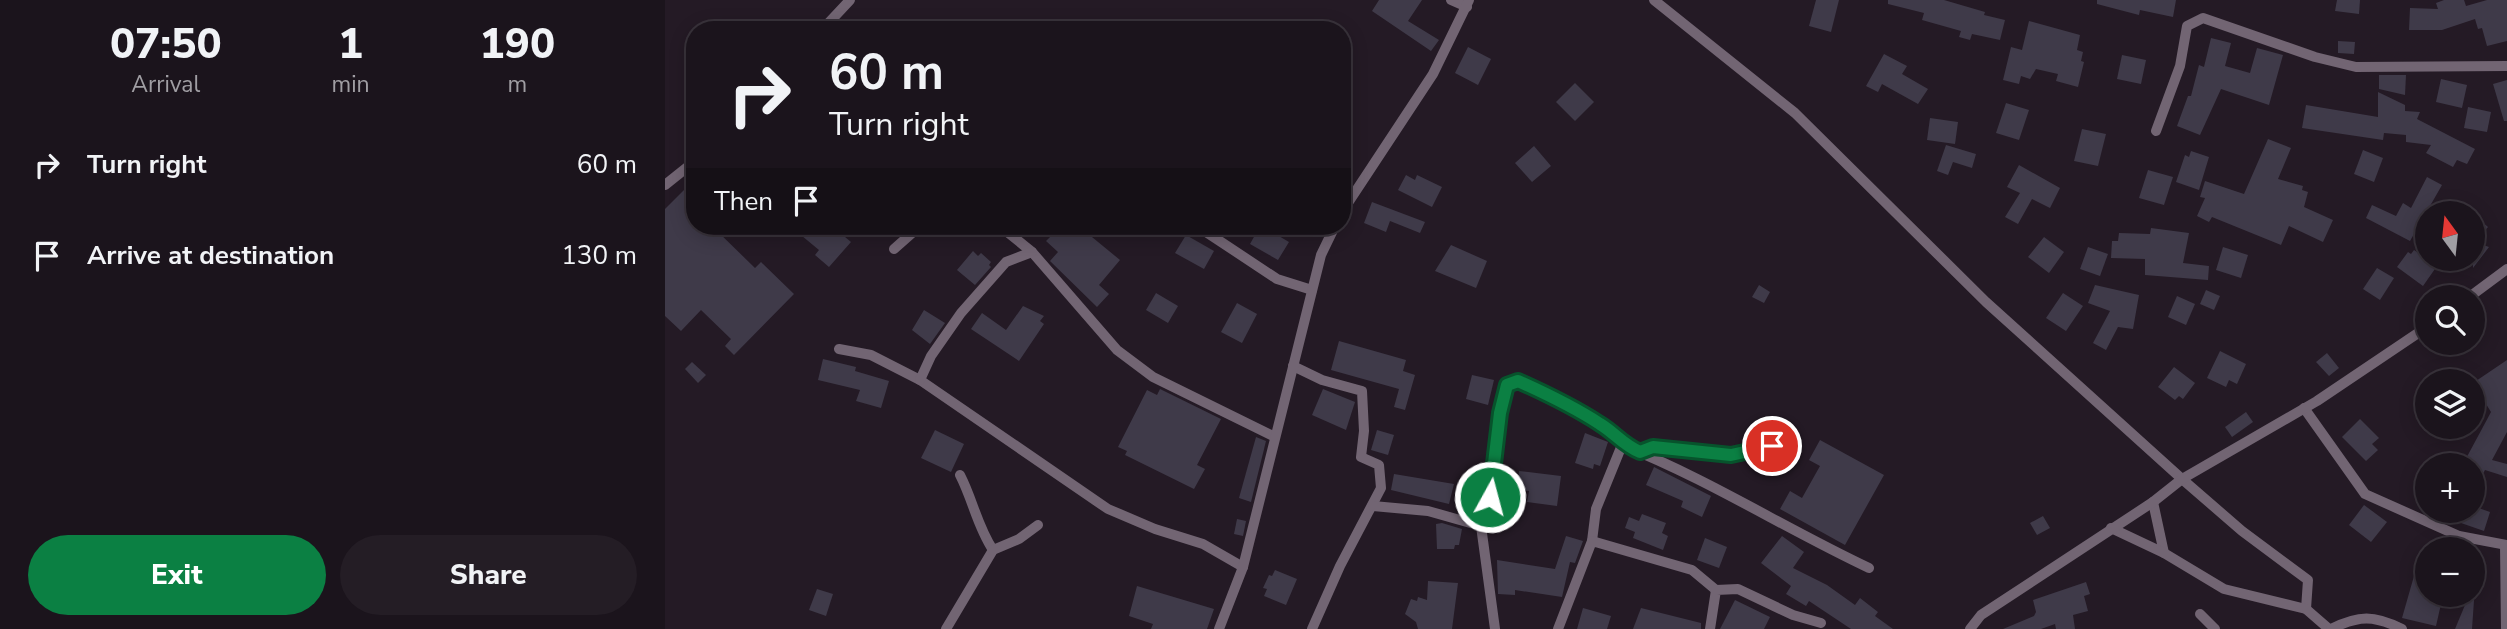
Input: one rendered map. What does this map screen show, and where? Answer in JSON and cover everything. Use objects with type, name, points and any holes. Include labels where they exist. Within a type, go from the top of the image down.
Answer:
[{"type":"street","points":[[830,21],[850,0]]},
{"type":"street","points":[[1351,194],[1433,74],[1468,4],[1451,0]]},
{"type":"street","points":[[1654,0],[1721,57],[1795,113],[1986,302],[2242,531],[2308,580],[2306,609]]},
{"type":"street","points":[[2157,131],[2180,66],[2187,26],[2203,18],[2315,57],[2356,67],[2507,66]]},
{"type":"street","points":[[665,185],[686,168]]},
{"type":"street","points":[[894,249],[910,235]]},
{"type":"street","points":[[1011,235],[1032,252],[1117,350],[1153,377],[1275,437]]},
{"type":"street","points":[[1210,235],[1277,279],[1312,290]]},
{"type":"street","points":[[1219,629],[1243,567],[1321,255],[1331,235]]},
{"type":"street","points":[[920,380],[930,356],[961,313],[1006,262],[1032,252]]},
{"type":"street","points":[[2485,285],[2507,269]]},
{"type":"street","points":[[1974,628],[1981,615],[2153,502],[2182,479],[2304,408],[2415,335]]},
{"type":"street","points":[[839,349],[871,355],[920,380],[1108,509],[1155,530],[1203,544],[1243,567]]},
{"type":"street","points":[[1293,366],[1322,380],[1362,391],[1364,432],[1361,457],[1379,465],[1381,488],[1340,566],[1313,629]]},
{"type":"street","points":[[1495,629],[1481,526],[1487,515],[1500,413],[1507,385],[1518,381],[1557,398],[1604,426],[1622,445],[1701,479],[1809,540],[1869,568]]},
{"type":"street","points":[[2304,408],[2365,494],[2459,536],[2506,545],[2506,629]]},
{"type":"street","points":[[1559,629],[1593,541],[1596,509],[1622,445]]},
{"type":"street","points":[[1640,452],[1653,447],[1731,455],[1772,446]]},
{"type":"street","points":[[960,475],[969,491],[978,527],[993,550]]},
{"type":"street","points":[[2153,502],[2164,553]]},
{"type":"street","points":[[1373,506],[1428,511],[1481,526]]},
{"type":"street","points":[[946,629],[993,550],[1019,539],[1038,525]]},
{"type":"street","points":[[2111,528],[2164,553],[2224,589],[2306,609],[2330,629],[2354,618],[2385,620],[2402,629]]},
{"type":"street","points":[[1593,541],[1692,570],[1716,590],[1738,589],[1793,615],[1821,623]]},
{"type":"street","points":[[1710,629],[1716,590]]},
{"type":"street","points":[[2200,614],[2215,629]]},
{"type":"building","points":[[1379,0],[1422,0],[1408,21],[1439,40],[1431,51],[1372,11]]},
{"type":"building","points":[[1816,0],[1839,0],[1831,32],[1809,26]]},
{"type":"building","points":[[1888,0],[1944,0],[1985,12],[1984,15],[2005,20],[2000,40],[1972,34],[1970,40],[1959,37],[1961,31],[1922,20],[1924,13],[1888,4]]},
{"type":"building","points":[[2097,0],[2176,0],[2173,17],[2140,10],[2139,15],[2097,4]]},
{"type":"building","points":[[2337,0],[2360,0],[2359,14],[2335,11]]},
{"type":"building","points":[[2444,0],[2464,0],[2466,6],[2487,0],[2507,0],[2507,41],[2487,46],[2482,28],[2478,29],[2475,19],[2442,30],[2409,30],[2410,8],[2438,9],[2436,3]]},
{"type":"building","points":[[2029,21],[2080,35],[2077,50],[2083,52],[2081,61],[2084,62],[2078,87],[2056,81],[2058,74],[2036,69],[2030,79],[2021,76],[2019,84],[2003,80],[2011,47],[2022,50]]},
{"type":"building","points":[[2211,38],[2231,43],[2225,66],[2250,73],[2257,48],[2283,55],[2269,105],[2221,89],[2200,135],[2177,126],[2188,96],[2191,96],[2199,65],[2204,67]]},
{"type":"building","points":[[2338,41],[2355,42],[2354,54],[2338,53]]},
{"type":"building","points":[[1468,47],[1491,59],[1478,85],[1455,73]]},
{"type":"building","points":[[1884,54],[1907,66],[1902,74],[1928,89],[1918,104],[1882,84],[1878,92],[1866,86]]},
{"type":"building","points":[[2122,55],[2146,60],[2141,84],[2117,79]]},
{"type":"building","points":[[2379,75],[2406,75],[2405,95],[2379,89]]},
{"type":"building","points":[[2441,79],[2467,85],[2462,108],[2436,102]]},
{"type":"building","points":[[2507,80],[2507,121],[2504,121],[2493,84]]},
{"type":"building","points":[[1575,83],[1594,102],[1575,121],[1556,102]]},
{"type":"building","points":[[2378,92],[2405,105],[2405,111],[2420,112],[2417,119],[2475,149],[2467,164],[2457,160],[2453,167],[2426,153],[2431,145],[2406,142],[2406,135],[2384,133],[2383,140],[2302,128],[2306,105],[2378,117]]},
{"type":"building","points":[[2006,103],[2029,110],[2019,140],[1996,133]]},
{"type":"building","points":[[2468,107],[2491,112],[2487,132],[2464,128]]},
{"type":"building","points":[[1930,118],[1958,122],[1955,144],[1927,140]]},
{"type":"building","points":[[2082,129],[2106,134],[2098,166],[2074,161]]},
{"type":"building","points":[[2268,139],[2291,148],[2278,179],[2303,186],[2302,190],[2308,192],[2304,207],[2333,220],[2323,242],[2289,226],[2281,245],[2212,217],[2209,222],[2197,216],[2205,198],[2200,197],[2205,181],[2244,194]]},
{"type":"building","points":[[1946,145],[1976,154],[1972,168],[1953,162],[1948,175],[1937,171]]},
{"type":"building","points":[[1534,146],[1551,166],[1532,182],[1515,163]]},
{"type":"building","points":[[2363,150],[2383,158],[2374,182],[2354,174]]},
{"type":"building","points":[[2191,151],[2209,157],[2199,190],[2176,182],[2185,155],[2189,157]]},
{"type":"building","points":[[2019,165],[2060,188],[2050,208],[2032,199],[2018,224],[2005,217],[2020,193],[2007,187]]},
{"type":"building","points":[[2148,170],[2173,177],[2164,205],[2139,198]]},
{"type":"building","points":[[1406,175],[1415,180],[1417,175],[1442,187],[1432,207],[1398,190]]},
{"type":"building","points":[[2427,177],[2442,185],[2433,201],[2415,201],[2415,232],[2410,241],[2366,218],[2372,205],[2396,216],[2403,203],[2411,208]]},
{"type":"building","points":[[686,188],[686,235],[721,235],[755,268],[761,262],[794,294],[734,355],[725,346],[731,339],[701,310],[681,331],[665,316],[665,209]]},
{"type":"building","points":[[1372,202],[1425,222],[1420,233],[1390,221],[1386,232],[1364,223]]},
{"type":"building","points":[[2151,228],[2189,233],[2183,263],[2209,266],[2208,280],[2145,275],[2145,259],[2111,258],[2112,241],[2118,241],[2119,233],[2150,234]]},
{"type":"building","points":[[801,235],[843,235],[851,242],[829,267],[815,255],[819,250]]},
{"type":"building","points":[[1090,235],[1120,260],[1099,285],[1109,294],[1097,307],[1050,261],[1058,252],[1046,241],[1051,236]]},
{"type":"building","points":[[1186,235],[1214,251],[1204,269],[1175,253]]},
{"type":"building","points":[[1255,235],[1277,235],[1289,242],[1278,260],[1250,244]]},
{"type":"building","points":[[2044,237],[2064,252],[2049,273],[2028,257]]},
{"type":"building","points":[[1451,245],[1487,261],[1476,288],[1435,271]]},
{"type":"building","points":[[2088,247],[2108,254],[2100,276],[2080,269]]},
{"type":"building","points":[[2223,247],[2248,255],[2241,278],[2216,270]]},
{"type":"building","points":[[973,251],[978,256],[981,253],[991,262],[991,267],[975,285],[957,270]]},
{"type":"building","points":[[2415,251],[2415,271],[2434,271],[2424,285],[2397,267],[2408,252],[2411,254]]},
{"type":"building","points":[[2377,268],[2394,278],[2380,300],[2363,289]]},
{"type":"building","points":[[1759,285],[1770,292],[1764,303],[1752,297]]},
{"type":"building","points":[[2095,285],[2139,295],[2133,329],[2118,327],[2106,350],[2093,343],[2110,311],[2088,303]]},
{"type":"building","points":[[2206,290],[2220,296],[2214,310],[2200,304]]},
{"type":"building","points":[[1156,293],[1178,306],[1168,323],[1146,310]]},
{"type":"building","points":[[2063,293],[2083,306],[2066,331],[2046,318]]},
{"type":"building","points":[[2177,296],[2195,304],[2186,325],[2168,317]]},
{"type":"building","points":[[1237,303],[1257,314],[1242,343],[1221,332]]},
{"type":"building","points":[[1023,306],[1044,316],[1040,321],[1044,324],[1019,361],[971,329],[982,313],[1006,330]]},
{"type":"building","points":[[924,310],[945,323],[930,344],[912,330]]},
{"type":"building","points":[[1339,341],[1406,360],[1403,371],[1415,375],[1405,410],[1394,407],[1399,389],[1331,370]]},
{"type":"building","points":[[2220,351],[2246,364],[2237,384],[2229,380],[2226,387],[2207,378]]},
{"type":"building","points":[[2327,353],[2339,368],[2329,376],[2316,362]]},
{"type":"building","points":[[823,359],[856,367],[855,371],[889,381],[881,408],[856,401],[860,390],[818,380]]},
{"type":"building","points":[[2507,360],[2507,432],[2492,460],[2507,464],[2507,477],[2485,470],[2485,453],[2469,453],[2476,439],[2485,439],[2485,423],[2491,412],[2485,402],[2485,375]]},
{"type":"building","points":[[692,362],[706,375],[698,383],[685,369]]},
{"type":"building","points":[[2174,367],[2195,383],[2183,399],[2179,396],[2175,400],[2158,387]]},
{"type":"building","points":[[1472,375],[1494,380],[1488,405],[1466,399]]},
{"type":"building","points":[[1160,389],[1221,419],[1197,465],[1205,469],[1194,489],[1125,455],[1127,451],[1118,447],[1147,390],[1157,395]]},
{"type":"building","points":[[1323,389],[1355,402],[1346,430],[1312,415]]},
{"type":"building","points":[[2246,412],[2253,422],[2232,437],[2225,427]]},
{"type":"building","points":[[2360,419],[2379,438],[2372,444],[2378,450],[2366,461],[2342,437]]},
{"type":"building","points":[[935,430],[964,444],[951,472],[921,458]]},
{"type":"building","points":[[1377,430],[1394,435],[1388,455],[1371,450]]},
{"type":"building","points":[[1585,433],[1608,442],[1600,466],[1594,464],[1593,469],[1575,463]]},
{"type":"building","points":[[1256,437],[1266,441],[1251,502],[1239,498]]},
{"type":"building","points":[[1820,440],[1884,475],[1845,545],[1780,509],[1790,491],[1802,498],[1820,466],[1809,460]]},
{"type":"building","points":[[1654,467],[1711,496],[1702,517],[1681,507],[1683,501],[1646,485]]},
{"type":"building","points":[[1519,471],[1561,476],[1557,506],[1527,502],[1529,491],[1522,490],[1523,482],[1518,481]]},
{"type":"building","points":[[1394,474],[1454,484],[1449,504],[1391,490]]},
{"type":"building","points":[[2364,505],[2387,522],[2371,542],[2349,525]]},
{"type":"building","points":[[2485,510],[2490,512],[2484,531],[2461,523],[2485,523]]},
{"type":"building","points":[[1642,514],[1666,523],[1662,533],[1668,536],[1663,550],[1633,538],[1635,532],[1625,528],[1629,517],[1639,521]]},
{"type":"building","points":[[2043,516],[2050,528],[2037,535],[2030,523]]},
{"type":"building","points":[[1237,519],[1246,521],[1243,536],[1234,534]]},
{"type":"building","points":[[1442,523],[1462,529],[1459,545],[1455,545],[1454,549],[1437,549],[1436,524]]},
{"type":"building","points":[[1566,536],[1583,541],[1575,563],[1570,562],[1562,597],[1515,590],[1515,595],[1498,594],[1497,560],[1555,569]]},
{"type":"building","points":[[1782,536],[1804,552],[1793,568],[1827,585],[1855,605],[1860,598],[1878,612],[1875,616],[1893,629],[1851,629],[1809,601],[1806,606],[1786,594],[1791,586],[1761,563]]},
{"type":"building","points":[[1705,538],[1727,547],[1719,568],[1697,560]]},
{"type":"building","points":[[1275,570],[1297,579],[1286,605],[1264,596],[1267,589],[1263,588],[1269,575],[1272,576]]},
{"type":"building","points":[[2415,572],[2415,607],[2440,607],[2436,626],[2402,618]]},
{"type":"building","points":[[1428,581],[1458,583],[1452,629],[1418,629],[1416,622],[1405,614],[1411,599],[1417,601],[1418,597],[1427,600]]},
{"type":"building","points":[[2086,582],[2090,594],[2084,596],[2088,611],[2073,615],[2075,629],[2056,629],[2055,624],[2041,629],[2003,629],[2034,616],[2036,612],[2033,600]]},
{"type":"building","points":[[1137,586],[1214,609],[1207,629],[1151,629],[1153,624],[1129,616]]},
{"type":"building","points":[[817,589],[833,594],[826,616],[809,610]]},
{"type":"building","points":[[1735,600],[1770,617],[1764,629],[1720,629]]},
{"type":"building","points":[[2464,607],[2474,607],[2472,629],[2455,629]]},
{"type":"building","points":[[1583,608],[1611,616],[1607,629],[1577,629]]},
{"type":"building","points":[[1641,608],[1701,623],[1701,629],[1633,629]]},
{"type":"route","points":[[1490,497],[1500,413],[1507,385],[1518,381],[1557,398],[1604,426],[1622,445],[1640,452],[1653,447],[1731,455],[1772,446]]}]
